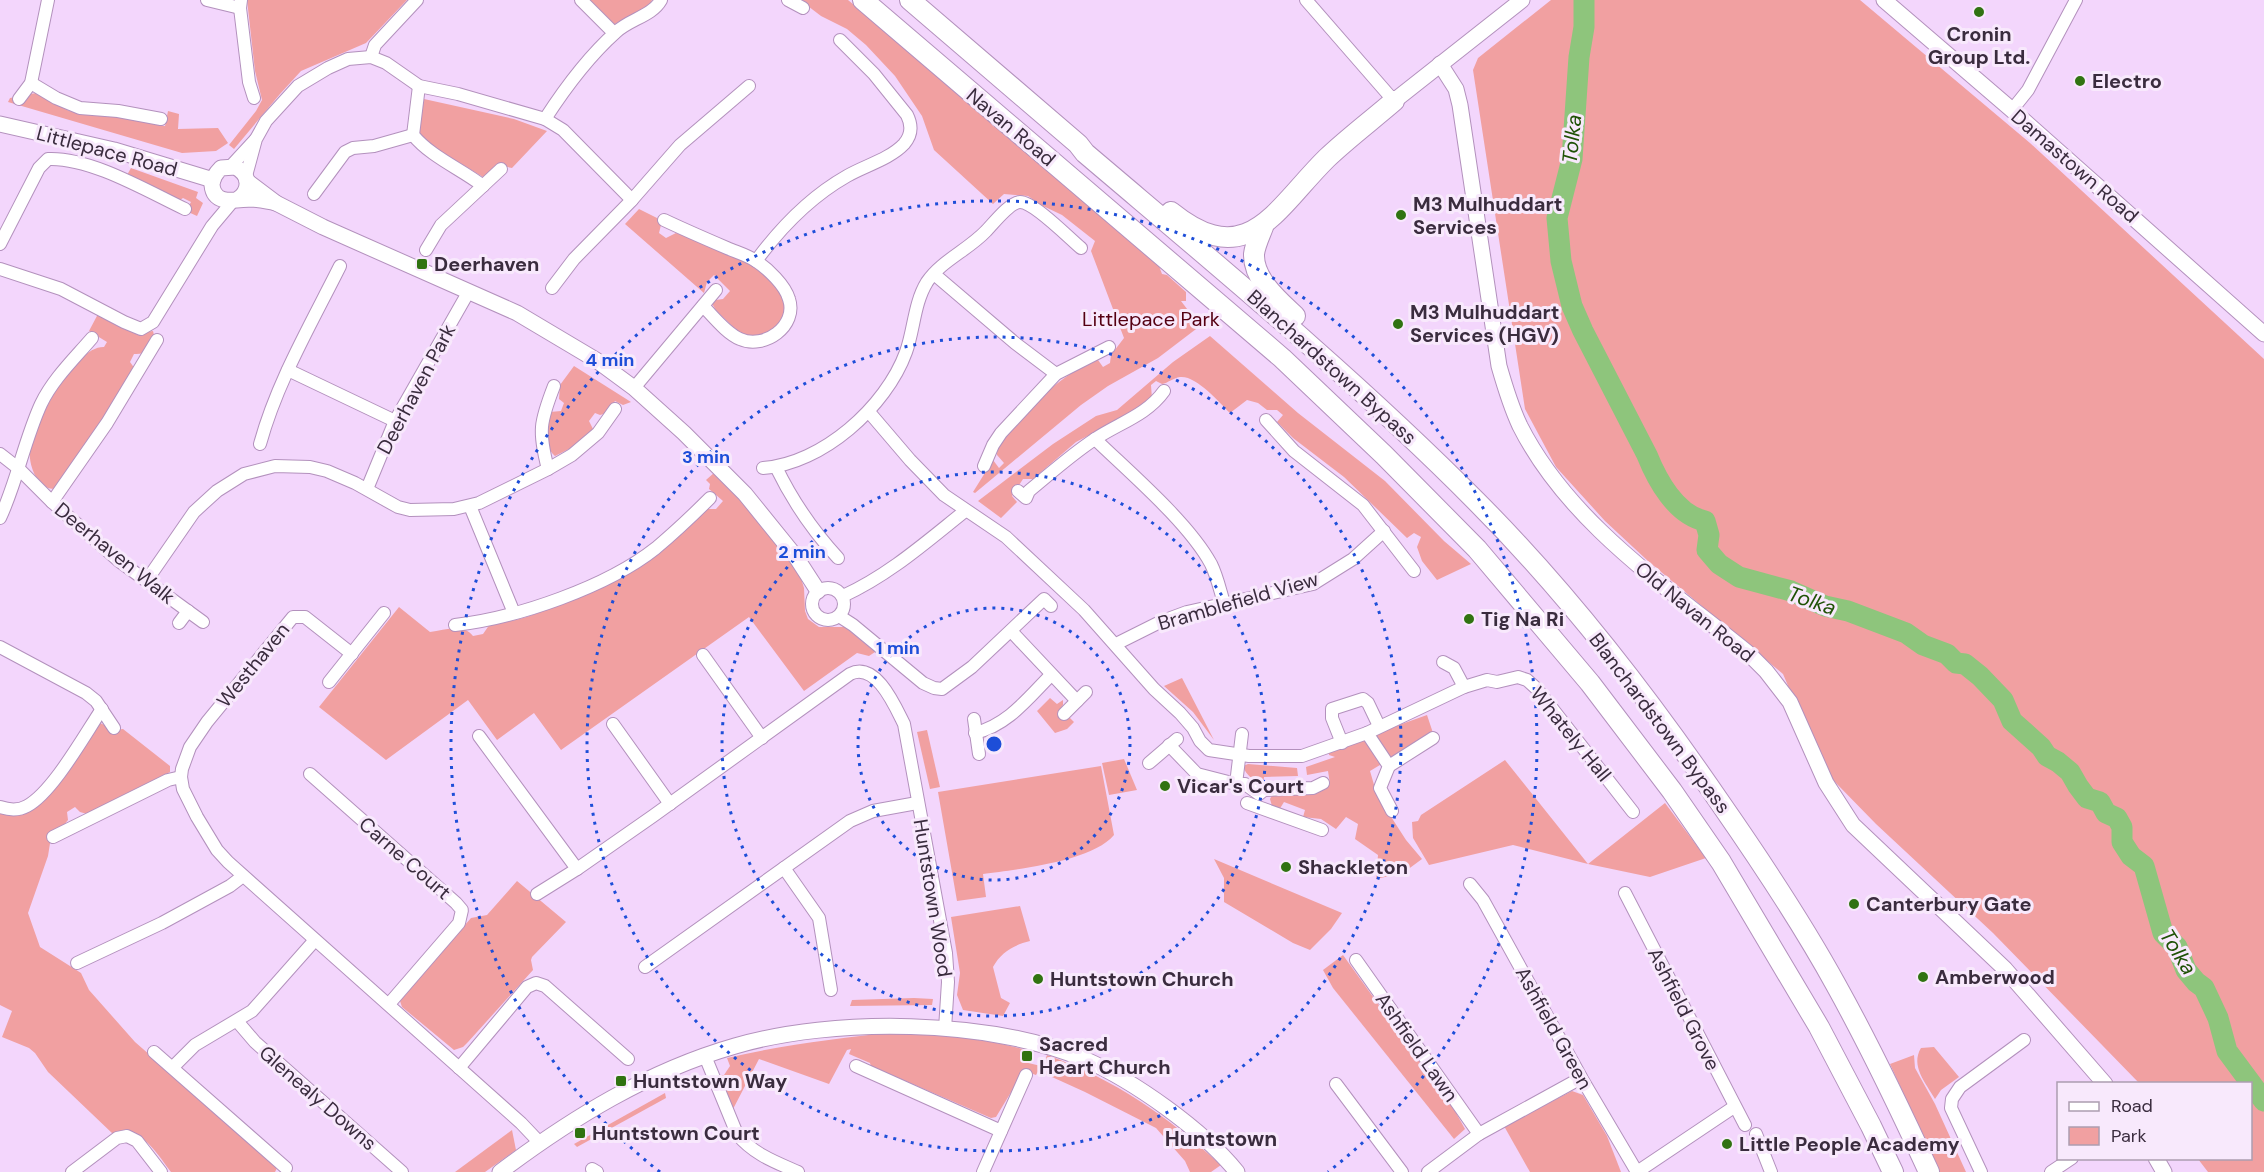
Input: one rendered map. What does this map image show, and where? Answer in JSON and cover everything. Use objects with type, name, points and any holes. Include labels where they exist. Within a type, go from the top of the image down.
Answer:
[{"type":"highway","name":"Navan Road","points":[[863,0],[1161,254]]},
{"type":"highway","name":"Navan Road","points":[[910,0],[1078,144],[1085,153]]},
{"type":"highway","points":[[1085,153],[1133,181],[1183,221],[1201,231],[1223,238],[1233,238],[1263,226],[1327,159],[1394,101]]},
{"type":"highway","name":"Blanchardstown Bypass","points":[[1085,153],[1229,274],[1387,415],[1478,503],[1552,584],[1613,657],[1685,752],[1794,914],[1836,986],[1929,1172]]},
{"type":"highway","points":[[1263,226],[1254,253],[1256,267],[1264,284],[1485,500],[1563,587],[1613,657]]},
{"type":"highway","name":"Blanchardstown Bypass","points":[[1161,254],[1282,358],[1384,455],[1477,549],[1590,683],[1672,791],[1721,862],[1819,1027],[1893,1172]]},
{"type":"street","points":[[19,99],[31,83],[48,0]]},
{"type":"street","points":[[207,0],[240,4],[249,82],[254,98]]},
{"type":"street","points":[[371,57],[375,45],[417,0]]},
{"type":"street","points":[[581,0],[614,33]]},
{"type":"street","points":[[545,119],[585,64],[614,33],[627,22],[654,9],[661,0]]},
{"type":"street","points":[[788,0],[803,8]]},
{"type":"street","points":[[1306,0],[1394,101],[1522,0]]},
{"type":"street","name":"Damastown Road","points":[[1884,0],[2012,110],[2264,334]]},
{"type":"street","points":[[2012,110],[2028,90],[2076,0]]},
{"type":"street","points":[[756,261],[784,227],[819,193],[853,172],[892,153],[904,144],[911,131],[907,115],[874,74],[840,40]]},
{"type":"street","points":[[276,203],[230,199],[213,189],[213,180],[217,171],[231,166],[256,139],[267,121],[298,86],[348,59],[371,57],[386,63],[419,86],[458,94],[545,119],[563,130],[632,200]]},
{"type":"street","name":"Old Navan Road","points":[[1440,64],[1456,89],[1460,105],[1499,366],[1511,405],[1537,455],[1556,483],[1625,554],[1748,653],[1766,671],[1790,702],[1826,783],[1853,825],[1998,962],[2104,1082]]},
{"type":"street","points":[[31,83],[56,98],[80,108],[118,111],[161,119]]},
{"type":"street","points":[[419,86],[413,135],[422,146],[483,186]]},
{"type":"street","points":[[552,288],[574,259],[632,200],[680,145],[748,86]]},
{"type":"street","name":"Littlepace Road","points":[[0,124],[114,150],[213,180]]},
{"type":"street","points":[[314,194],[345,152],[353,148],[374,146],[413,135]]},
{"type":"street","points":[[0,269],[61,289],[141,329],[153,322],[230,199],[246,192],[256,139]]},
{"type":"street","points":[[0,244],[39,168],[48,159],[64,158],[114,175],[185,209]]},
{"type":"street","points":[[231,166],[240,169],[276,203],[323,227],[539,324],[596,360],[634,388],[714,462],[764,515],[818,591]]},
{"type":"street","points":[[426,250],[441,225],[501,169]]},
{"type":"street","points":[[763,468],[776,467],[803,457],[849,429],[869,412],[897,373],[910,339],[921,295],[934,274],[981,237],[1012,204],[1020,202],[1031,206],[1082,248]]},
{"type":"street","points":[[664,220],[756,261],[783,287],[789,299],[790,308],[777,334],[759,342],[740,339],[732,335],[703,306]]},
{"type":"street","points":[[260,444],[288,370],[340,266]]},
{"type":"street","points":[[934,274],[1056,375]]},
{"type":"street","points":[[559,277],[570,285]]},
{"type":"street","points":[[634,388],[716,290]]},
{"type":"street","name":"Deerhaven Park","points":[[367,489],[395,421],[469,291]]},
{"type":"street","points":[[0,518],[13,492],[18,468],[42,402],[60,376],[92,338]]},
{"type":"street","points":[[52,502],[107,423],[157,340]]},
{"type":"street","points":[[991,461],[993,445],[1009,424],[1056,375],[1109,347]]},
{"type":"street","points":[[288,370],[395,421]]},
{"type":"street","points":[[548,469],[540,429],[543,413],[554,386]]},
{"type":"street","points":[[1018,491],[1026,498],[1029,491],[1047,476],[1095,439],[1145,410],[1156,402],[1164,391]]},
{"type":"street","points":[[147,580],[194,512],[217,491],[244,474],[275,466],[310,467],[327,471],[367,489],[387,502],[411,510],[432,511],[470,506],[548,469],[585,445],[598,433],[615,409]]},
{"type":"street","points":[[869,412],[927,479],[965,511],[982,518],[1051,577],[1116,644],[1154,689],[1180,713],[1204,747],[1214,751],[1274,757],[1302,756],[1342,743],[1464,687],[1454,668],[1443,662]]},
{"type":"street","points":[[1266,420],[1294,451],[1363,505],[1414,571]]},
{"type":"street","points":[[1095,439],[1165,508],[1204,553],[1217,579],[1224,603]]},
{"type":"street","name":"Deerhaven Walk","points":[[0,454],[113,556],[203,622]]},
{"type":"street","points":[[776,467],[785,486],[809,522],[838,558]]},
{"type":"street","points":[[455,625],[499,618],[514,613],[580,589],[629,566],[655,548],[710,498]]},
{"type":"street","points":[[470,506],[514,613]]},
{"type":"street","points":[[843,596],[892,570],[965,511]]},
{"type":"street","name":"Bramblefield View","points":[[1116,644],[1177,615],[1313,584],[1353,559],[1384,531]]},
{"type":"street","points":[[1405,557],[1415,549]]},
{"type":"street","points":[[830,588],[843,596],[844,608],[840,616],[829,620],[816,615],[812,602],[818,591],[830,588]]},
{"type":"street","points":[[840,616],[923,683],[942,689],[964,674],[1044,599],[1051,606]]},
{"type":"street","name":"Deerhaven Walk","points":[[179,623],[188,611]]},
{"type":"street","points":[[329,682],[384,613]]},
{"type":"street","name":"Westhaven","points":[[181,777],[190,747],[293,617],[305,617],[352,654]]},
{"type":"street","points":[[1011,631],[1051,675],[1081,697],[1064,714]]},
{"type":"street","points":[[7,646],[86,693],[102,709],[114,728]]},
{"type":"street","points":[[703,655],[762,738]]},
{"type":"street","name":"Huntstown Wood","points":[[537,894],[670,804],[850,674],[866,672],[892,701],[904,724],[946,953],[948,982],[945,1029]]},
{"type":"street","points":[[975,733],[990,729],[1005,721],[1051,675]]},
{"type":"street","name":"Whately Hall","points":[[1464,687],[1487,680],[1497,682],[1518,677],[1527,680],[1537,689],[1633,812]]},
{"type":"street","points":[[1342,743],[1332,718],[1332,709],[1362,699],[1368,703],[1379,726]]},
{"type":"street","points":[[0,807],[19,809],[36,799],[55,777],[102,709]]},
{"type":"street","points":[[974,719],[979,754]]},
{"type":"street","points":[[613,723],[670,804]]},
{"type":"street","points":[[1367,733],[1389,766]]},
{"type":"street","points":[[1236,784],[1242,734]]},
{"type":"street","points":[[479,736],[577,869]]},
{"type":"street","points":[[1392,811],[1380,788],[1389,766],[1433,738]]},
{"type":"street","points":[[1149,763],[1173,742],[1197,774],[1236,784],[1245,784],[1259,794],[1262,809]]},
{"type":"street","name":"Carne Court","points":[[310,774],[462,910],[459,922],[388,1004]]},
{"type":"street","points":[[53,837],[168,780],[181,777],[183,789],[217,850],[243,876],[521,1123],[540,1143]]},
{"type":"street","points":[[1259,794],[1264,790],[1313,788],[1323,783]]},
{"type":"street","name":"Huntstown Wood","points":[[645,968],[845,825],[864,814],[917,803]]},
{"type":"street","points":[[1247,803],[1322,830]]},
{"type":"street","points":[[784,868],[819,918],[831,990]]},
{"type":"street","points":[[77,963],[162,923],[230,886],[243,876]]},
{"type":"street","name":"Ashfield Green","points":[[1470,884],[1483,900],[1581,1078],[1637,1172]]},
{"type":"street","name":"Ashfield Grove","points":[[1625,893],[1745,1125]]},
{"type":"street","points":[[173,1067],[195,1045],[252,1011],[315,940]]},
{"type":"street","name":"Ashfield Lawn","points":[[1356,960],[1479,1134]]},
{"type":"street","points":[[459,1068],[527,987],[536,983],[545,986],[628,1059]]},
{"type":"street","name":"Glenealy Downs","points":[[237,1021],[255,1042],[402,1172]]},
{"type":"street","points":[[500,1172],[603,1102],[705,1056],[752,1042],[815,1031],[865,1027],[945,1029],[1001,1035],[1086,1060],[1141,1091],[1183,1122],[1223,1156],[1236,1172]]},
{"type":"street","points":[[1981,1172],[1951,1108],[1952,1099],[1960,1087],[2024,1040]]},
{"type":"street","points":[[154,1052],[286,1168]]},
{"type":"street","points":[[705,1056],[737,1134],[775,1168],[798,1172]]},
{"type":"street","points":[[856,1066],[1001,1131]]},
{"type":"street","points":[[983,1172],[1026,1075]]},
{"type":"street","points":[[1428,1172],[1479,1134],[1581,1078]]},
{"type":"street","points":[[1336,1084],[1402,1172]]},
{"type":"street","points":[[1637,1172],[1734,1107]]},
{"type":"street","points":[[1756,1134],[1771,1172]]},
{"type":"street","points":[[72,1172],[117,1138],[127,1136],[136,1141],[161,1172]]},
{"type":"street","points":[[2051,1172],[2069,1160]]},
{"type":"green space","points":[[247,0],[407,0],[366,43],[301,71],[234,149],[229,145],[262,100],[255,71]]},
{"type":"green space","points":[[587,0],[652,0],[646,7],[614,25]]},
{"type":"green space","name":"Littlepace Park","points":[[800,0],[848,0],[982,111],[993,126],[1009,134],[1159,266],[1162,274],[1167,275],[1186,292],[1186,301],[1181,301],[1200,326],[1158,358],[1108,386],[1081,405],[975,493],[973,492],[993,460],[999,468],[1004,463],[997,455],[1000,444],[1021,415],[1055,385],[1086,364],[1098,360],[1103,367],[1110,363],[1111,355],[1124,338],[1091,251],[1095,241],[1062,215],[1028,196],[1004,194],[993,204],[934,150],[922,116],[895,76],[866,45],[847,29],[821,16]]},
{"type":"green space","points":[[1551,0],[1860,0],[2030,143],[2264,359],[2264,1172],[2208,1172],[2199,1160],[2252,1160],[2252,1082],[2138,1082],[1993,933],[1876,824],[1834,781],[1818,756],[1783,674],[1648,561],[1605,521],[1556,467],[1525,409],[1473,70],[1478,58]]},
{"type":"green space","points":[[36,93],[69,111],[126,116],[163,126],[165,126],[168,111],[179,114],[178,129],[218,128],[228,143],[216,151],[182,153],[8,102],[10,98]]},
{"type":"green space","points":[[424,99],[514,119],[547,131],[512,168],[498,165],[483,177],[425,142],[418,121]]},
{"type":"green space","points":[[131,168],[198,192],[196,198],[203,203],[197,216],[186,211],[191,202],[183,198],[180,200],[127,175]]},
{"type":"green space","points":[[639,209],[657,218],[661,225],[659,233],[666,238],[676,233],[699,241],[739,259],[764,275],[779,291],[784,303],[783,317],[775,328],[756,337],[749,337],[737,330],[718,313],[712,303],[723,299],[730,291],[714,275],[707,282],[704,293],[625,224]]},
{"type":"green space","points":[[98,314],[130,331],[153,331],[155,339],[145,352],[134,354],[130,362],[135,369],[100,426],[55,489],[49,488],[40,482],[32,468],[30,451],[33,439],[47,406],[68,372],[80,359],[92,350],[104,347],[107,342],[89,331]]},
{"type":"green space","points":[[1210,336],[1298,413],[1385,481],[1444,541],[1471,564],[1437,580],[1422,561],[1417,547],[1421,537],[1414,533],[1407,538],[1344,477],[1293,438],[1277,422],[1283,415],[1277,410],[1267,410],[1258,403],[1247,400],[1230,413],[1207,390],[1193,380],[1180,377],[1162,384],[1156,381],[1151,385],[1152,399],[1076,442],[1033,479],[1023,479],[1012,496],[1017,502],[1001,518],[978,501],[1053,444],[1096,416],[1117,410],[1173,362]]},
{"type":"green space","points":[[574,366],[631,402],[623,405],[615,401],[607,413],[600,415],[595,413],[589,421],[593,429],[585,441],[555,456],[548,446],[547,424],[550,412],[561,411],[564,403],[559,399],[560,385]]},
{"type":"green space","points":[[715,472],[760,519],[800,575],[808,619],[819,627],[845,627],[875,652],[869,656],[857,653],[804,691],[749,617],[561,750],[534,713],[497,740],[468,700],[386,760],[319,707],[399,607],[430,632],[459,628],[473,636],[483,634],[490,624],[529,616],[547,609],[598,581],[707,509],[716,509],[723,501],[709,489],[710,484],[706,480]]},
{"type":"green space","points":[[1182,678],[1214,740],[1193,712],[1164,686]]},
{"type":"green space","points":[[1050,698],[1057,704],[1063,700],[1063,705],[1058,712],[1065,719],[1069,717],[1074,722],[1067,729],[1055,733],[1037,711]]},
{"type":"green space","points":[[1427,715],[1433,733],[1370,771],[1377,795],[1406,840],[1422,859],[1403,873],[1376,879],[1378,855],[1355,839],[1358,824],[1346,817],[1336,829],[1321,819],[1303,817],[1305,810],[1284,802],[1279,810],[1272,806],[1270,799],[1272,795],[1316,794],[1330,784],[1328,771],[1307,775],[1306,767],[1335,757],[1329,755],[1329,750]]},
{"type":"green space","points":[[100,723],[115,730],[123,729],[170,766],[170,772],[87,814],[75,807],[67,812],[68,820],[64,825],[49,832],[51,837],[48,856],[28,913],[40,947],[81,973],[89,990],[135,1042],[275,1164],[277,1168],[275,1172],[171,1172],[153,1149],[139,1136],[123,1132],[113,1134],[48,1072],[29,1048],[2,1037],[12,1011],[0,1005],[0,813],[19,815],[68,771]]},
{"type":"green space","points":[[927,730],[940,787],[930,789],[917,732]]},
{"type":"green space","points":[[1124,759],[1137,790],[1109,795],[1102,763]]},
{"type":"green space","points":[[1505,760],[1588,864],[1513,845],[1429,865],[1413,838],[1412,822],[1418,821],[1421,815]]},
{"type":"green space","points":[[1248,764],[1297,768],[1298,776],[1264,777],[1263,785],[1246,772],[1243,766]]},
{"type":"green space","points":[[1101,766],[1114,835],[1089,852],[1072,858],[1034,867],[983,874],[986,897],[957,901],[938,792]]},
{"type":"green space","points":[[1665,803],[1706,858],[1650,877],[1588,864]]},
{"type":"green space","points":[[1214,859],[1342,913],[1331,929],[1310,950],[1293,943],[1224,902],[1224,878]]},
{"type":"green space","points":[[517,881],[566,922],[532,957],[533,970],[468,1042],[463,1047],[454,1050],[402,1007],[400,1001],[471,918],[487,915]]},
{"type":"green space","points":[[1020,906],[1030,941],[1008,950],[993,967],[1001,998],[1010,1003],[1003,1016],[963,1010],[957,995],[960,973],[951,917]]},
{"type":"green space","points":[[1343,955],[1455,1111],[1465,1129],[1454,1139],[1333,988],[1323,970]]},
{"type":"green space","points":[[933,999],[932,1005],[850,1006],[852,1000]]},
{"type":"green space","points":[[896,1032],[1007,1045],[1023,1049],[1024,1062],[1041,1066],[1036,1075],[1024,1071],[996,1117],[991,1118],[871,1066],[870,1063],[849,1054],[851,1049],[847,1050],[829,1084],[759,1059],[732,1111],[719,1075],[724,1075],[730,1066],[727,1058],[811,1042]]},
{"type":"green space","points":[[1934,1047],[1959,1077],[1941,1090],[1935,1099],[1920,1074],[1917,1061],[1921,1048]]},
{"type":"green space","points":[[1047,1055],[1096,1076],[1140,1101],[1181,1131],[1221,1165],[1211,1172],[1190,1172],[1185,1161],[1156,1128],[1041,1072]]},
{"type":"green space","points":[[1914,1055],[1915,1068],[1935,1104],[1966,1172],[1939,1172],[1890,1064]]},
{"type":"green space","points":[[1572,1091],[1583,1095],[1607,1136],[1621,1172],[1530,1172],[1504,1126]]},
{"type":"green space","points":[[665,1093],[666,1098],[577,1147],[574,1144]]},
{"type":"green space","points":[[512,1130],[516,1150],[485,1172],[455,1172]]},
{"type":"waterway","name":"Tolka","points":[[1584,0],[1584,27],[1579,57],[1572,159],[1557,218],[1561,261],[1572,306],[1583,331],[1662,485],[1685,512],[1705,521],[1709,535],[1707,550],[1719,564],[1739,577],[1791,591],[1825,606],[1848,611],[1906,633],[1923,645],[1947,654],[1956,663],[1965,664],[1980,676],[2003,700],[2012,721],[2041,747],[2047,756],[2070,772],[2087,798],[2100,802],[2106,813],[2117,818],[2122,827],[2122,842],[2131,856],[2144,866],[2163,933],[2177,947],[2186,970],[2204,988],[2218,1018],[2227,1051],[2250,1082]]},
{"type":"waterway","name":"Tolka","points":[[2252,1085],[2264,1101]]},
{"type":"place","name":"Cronin Group Ltd.","points":[[1979,12]]},
{"type":"place","name":"Electro","points":[[2080,81]]},
{"type":"place","name":"M3 Mulhuddart Services","points":[[1401,215]]},
{"type":"place","name":"Deerhaven","points":[[422,264]]},
{"type":"place","name":"M3 Mulhuddart Services (HGV)","points":[[1398,324]]},
{"type":"place","name":"Tig Na Ri","points":[[1469,619]]},
{"type":"place","name":"Vicar's Court","points":[[1165,786]]},
{"type":"place","name":"Shackleton","points":[[1286,867]]},
{"type":"place","name":"Canterbury Gate","points":[[1854,904]]},
{"type":"place","name":"Amberwood","points":[[1923,977]]},
{"type":"place","name":"Huntstown Church","points":[[1038,979]]},
{"type":"place","name":"Sacred Heart Church","points":[[1027,1056]]},
{"type":"place","name":"Huntstown Way","points":[[621,1081]]},
{"type":"place","name":"Huntstown Court","points":[[580,1133]]},
{"type":"place","name":"Little People Academy","points":[[1727,1144]]},
{"type":"district","name":"Huntstown","points":[[1221,1139]]}]
